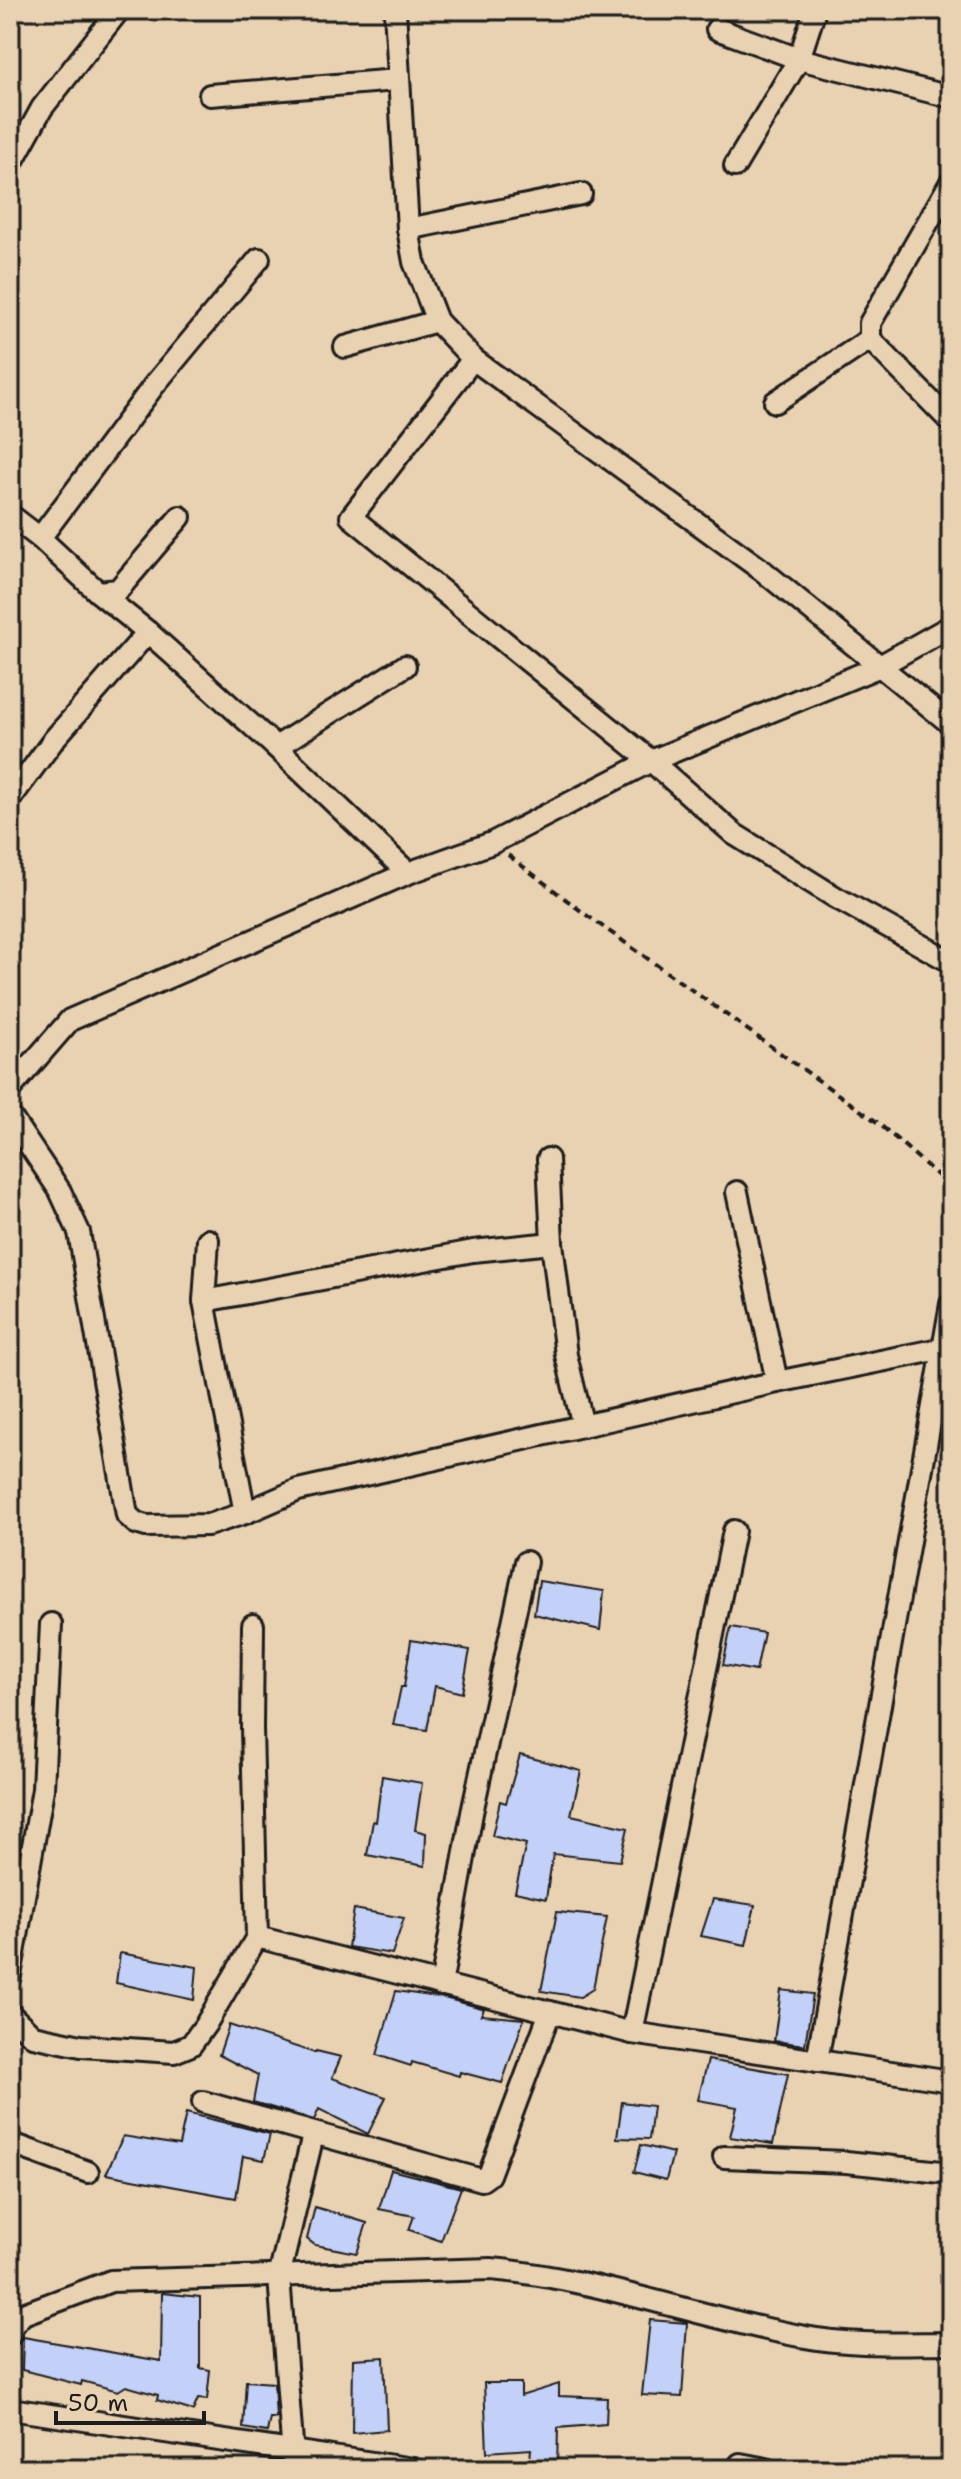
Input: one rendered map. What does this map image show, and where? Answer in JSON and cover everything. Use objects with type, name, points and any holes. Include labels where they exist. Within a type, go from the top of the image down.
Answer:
[{"type":"street","points":[[10,166],[42,108],[119,10]]},
{"type":"street","points":[[395,10],[408,229],[414,262],[437,321],[473,359],[763,571],[951,724]]},
{"type":"street","points":[[735,166],[799,59],[815,10]]},
{"type":"street","points":[[717,29],[799,59],[951,97]]},
{"type":"street","points":[[210,95],[397,80]]},
{"type":"street","points":[[951,182],[870,323],[870,339],[951,422]]},
{"type":"street","points":[[408,229],[581,194]]},
{"type":"street","points":[[40,538],[155,384],[259,259]]},
{"type":"street","points":[[345,347],[437,321]]},
{"type":"street","points":[[775,402],[870,339]]},
{"type":"street","points":[[473,359],[351,517],[651,761],[734,834],[835,897],[951,962]]},
{"type":"street","points":[[10,515],[148,632],[276,747],[408,873]]},
{"type":"street","points":[[98,592],[118,590],[180,517]]},
{"type":"street","points":[[10,1089],[70,1020],[408,873],[492,843],[651,761],[878,667],[951,626]]},
{"type":"street","points":[[10,799],[55,738],[148,632]]},
{"type":"street","points":[[276,747],[405,666]]},
{"type":"street","points":[[10,1116],[60,1191],[79,1232],[127,1515],[136,1523],[146,1526],[208,1525],[298,1490],[777,1382],[945,1348]]},
{"type":"street","points":[[548,1159],[552,1243],[566,1355],[583,1426]]},
{"type":"street","points":[[737,1192],[777,1382]]},
{"type":"street","points":[[208,1240],[204,1301],[245,1513]]},
{"type":"street","points":[[204,1301],[473,1251],[552,1243]]},
{"type":"street","points":[[817,2061],[951,1304]]},
{"type":"street","points":[[632,2033],[734,1531]]},
{"type":"street","points":[[441,1985],[472,1813],[526,1562]]},
{"type":"street","points":[[10,1976],[43,1789],[51,1624]]},
{"type":"street","points":[[10,2014],[33,2036],[81,2046],[174,2052],[186,2049],[206,2024],[257,1937],[253,1625]]},
{"type":"street","points":[[257,1937],[632,2033],[951,2081]]},
{"type":"street","points":[[203,2102],[482,2180],[489,2175],[550,2012]]},
{"type":"street","points":[[294,2459],[279,2277],[313,2135]]},
{"type":"street","points":[[10,2143],[88,2172]]},
{"type":"street","points":[[724,2157],[846,2162],[951,2173]]},
{"type":"street","points":[[10,2335],[12,2326],[23,2314],[111,2281],[491,2269],[524,2272],[808,2338],[843,2342],[951,2343]]},
{"type":"street","points":[[10,2409],[294,2459],[413,2469]]},
{"type":"street","points":[[740,2464],[766,2469]]},
{"type":"path","points":[[492,843],[585,914],[877,1122],[951,1187]]},
{"type":"building","points":[[539,1581],[604,1591],[600,1630],[534,1614]]},
{"type":"building","points":[[731,1627],[764,1633],[756,1671],[723,1665]]},
{"type":"building","points":[[411,1640],[470,1650],[462,1693],[435,1686],[427,1730],[393,1725],[401,1687],[404,1687]]},
{"type":"building","points":[[520,1755],[581,1771],[571,1815],[628,1828],[620,1861],[553,1854],[546,1899],[515,1892],[526,1844],[492,1836],[500,1801],[506,1803]]},
{"type":"building","points":[[382,1776],[422,1783],[415,1830],[426,1833],[425,1866],[367,1855],[373,1821],[376,1822]]},
{"type":"building","points":[[713,1899],[755,1905],[746,1945],[701,1936]]},
{"type":"building","points":[[354,1909],[404,1918],[392,1954],[348,1947]]},
{"type":"building","points":[[557,1912],[607,1917],[593,1989],[580,1997],[541,1991]]},
{"type":"building","points":[[120,1953],[197,1967],[194,2000],[116,1983]]},
{"type":"building","points":[[781,1990],[813,1994],[805,2045],[774,2041]]},
{"type":"building","points":[[396,1991],[444,1998],[482,2008],[481,2015],[524,2019],[502,2083],[460,2072],[459,2076],[412,2062],[411,2066],[377,2055]]},
{"type":"building","points":[[229,2025],[315,2053],[341,2057],[332,2078],[386,2097],[368,2134],[319,2109],[314,2120],[253,2102],[258,2075],[219,2055]]},
{"type":"building","points":[[708,2060],[788,2074],[773,2144],[730,2137],[737,2107],[698,2100]]},
{"type":"building","points":[[622,2102],[653,2106],[649,2139],[617,2138]]},
{"type":"building","points":[[186,2113],[270,2134],[264,2160],[243,2156],[236,2198],[106,2174],[123,2136],[179,2145]]},
{"type":"building","points":[[641,2145],[673,2153],[666,2180],[634,2172]]},
{"type":"building","points":[[391,2170],[461,2188],[441,2241],[409,2230],[414,2216],[379,2209]]},
{"type":"building","points":[[315,2207],[367,2223],[357,2253],[315,2245],[307,2239]]},
{"type":"building","points":[[162,2293],[200,2297],[200,2368],[210,2370],[207,2400],[198,2399],[193,2411],[157,2400],[158,2395],[126,2386],[118,2391],[22,2370],[23,2337],[161,2361]]},
{"type":"building","points":[[650,2320],[687,2323],[682,2397],[642,2395]]},
{"type":"building","points":[[384,2357],[387,2430],[352,2433],[353,2359]]},
{"type":"building","points":[[246,2381],[274,2383],[276,2418],[270,2418],[267,2432],[243,2428]]},
{"type":"building","points":[[484,2383],[521,2383],[521,2396],[559,2384],[559,2396],[607,2398],[606,2424],[558,2428],[557,2469],[529,2469],[531,2449],[487,2452]]}]
